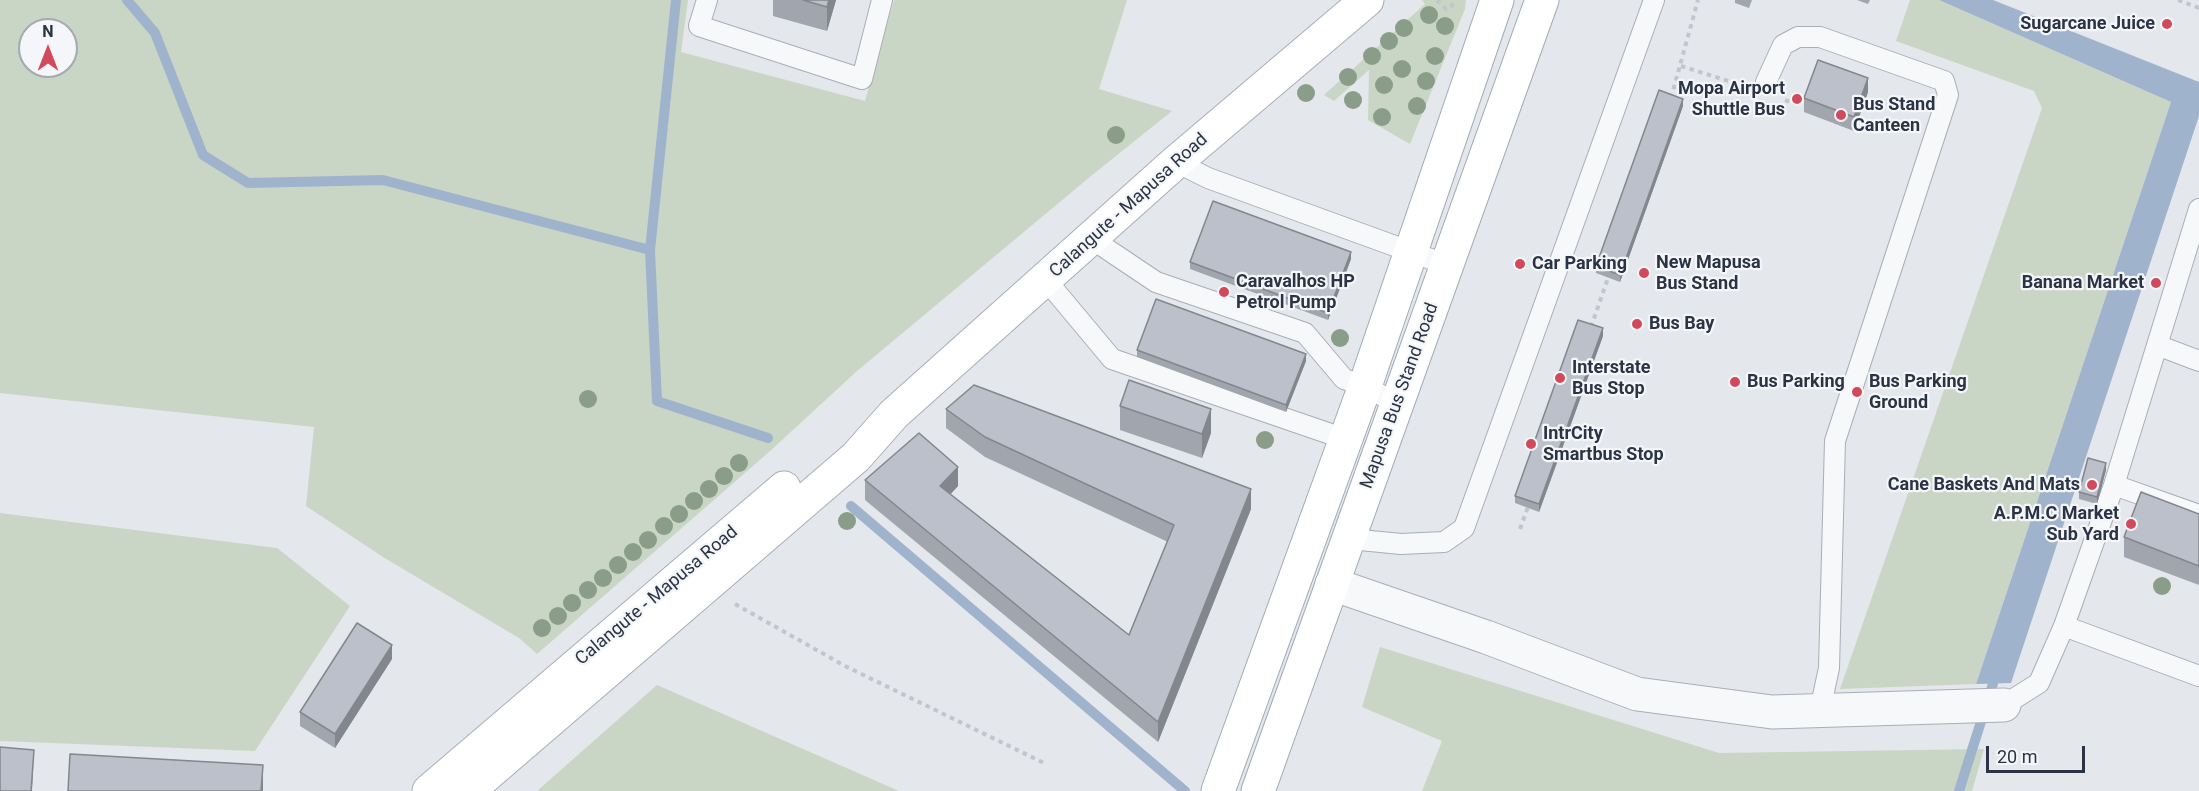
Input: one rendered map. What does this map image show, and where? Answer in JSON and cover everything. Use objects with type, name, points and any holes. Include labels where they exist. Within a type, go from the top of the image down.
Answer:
[{"type":"main road","name":"Calangute - Mapusa Road","points":[[468,791],[856,457],[894,414],[1176,162],[1367,0]]},
{"type":"main road","name":"Mapusa Bus Stand Road","points":[[1218,791],[1365,386],[1497,0]]},
{"type":"main road","name":"Mapusa Bus Stand Road","points":[[1258,791],[1542,0]]},
{"type":"main road","name":"Calangute - Mapusa Road","points":[[429,791],[843,438],[894,414]]},
{"type":"street","points":[[1332,584],[1486,637],[1637,694],[1772,712],[2004,705]]},
{"type":"lane","points":[[707,0],[699,26],[862,78],[882,0]]},
{"type":"lane","points":[[1350,539],[1401,544],[1444,542],[1464,528],[1654,0]]},
{"type":"lane","points":[[1766,82],[1783,45],[1798,37],[1820,37],[1944,81],[1948,96],[1835,441],[1829,668],[1820,710]]},
{"type":"lane","points":[[1176,162],[1208,178],[1447,266]]},
{"type":"lane","points":[[2004,705],[2039,683],[2064,626],[2114,485],[2157,345],[2192,255],[2199,209]]},
{"type":"lane","points":[[1092,239],[1156,282],[1305,333],[1344,379],[1365,386],[1397,404]]},
{"type":"lane","points":[[1046,280],[1112,359],[1345,439]]},
{"type":"lane","points":[[2157,345],[2199,361]]},
{"type":"lane","points":[[2114,485],[2198,512]]},
{"type":"lane","points":[[2064,626],[2199,676]]},
{"type":"path","points":[[1437,0],[1446,9],[1452,6],[1451,0]]},
{"type":"path","points":[[1669,102],[1698,0]]},
{"type":"path","points":[[2178,0],[2199,8]]},
{"type":"path","points":[[1587,338],[1611,270]]},
{"type":"path","points":[[1520,529],[1532,495]]},
{"type":"path","points":[[706,586],[846,666],[1044,763]]},
{"type":"green space","points":[[0,0],[688,0],[681,52],[865,101],[894,0],[1127,0],[1099,89],[1172,111],[857,371],[769,452],[537,654],[519,638],[383,557],[306,506],[314,427],[0,393]]},
{"type":"green space","points":[[1422,0],[1466,0],[1465,9],[1410,144],[1368,120],[1369,70],[1334,101],[1324,95],[1425,4]]},
{"type":"green space","points":[[1910,0],[1939,0],[2171,102],[1976,684],[1840,689],[2042,108],[2034,91],[1896,41]]},
{"type":"green space","points":[[0,513],[277,548],[350,606],[255,751],[0,741]]},
{"type":"green space","points":[[1380,647],[1719,753],[1984,749],[1972,791],[1422,791],[1442,741],[1362,707]]},
{"type":"green space","points":[[657,685],[899,791],[537,791]]},
{"type":"water","points":[[1939,0],[1993,0],[2199,82],[2199,116],[2011,683],[1976,684],[2171,102]]},
{"type":"building","points":[[803,0],[829,0],[827,7]]},
{"type":"building","points":[[1818,60],[1868,78],[1854,117],[1804,98]]},
{"type":"building","points":[[1659,90],[1683,99],[1620,275],[1596,266]]},
{"type":"building","points":[[1213,201],[1351,252],[1328,313],[1190,262]]},
{"type":"building","points":[[1156,299],[1306,354],[1286,405],[1137,350]]},
{"type":"building","points":[[1578,320],[1603,328],[1539,504],[1515,496]]},
{"type":"building","points":[[1129,380],[1211,409],[1202,434],[1120,406]]},
{"type":"building","points":[[974,385],[1251,489],[1158,722],[865,480],[919,433],[958,467],[940,486],[1129,635],[1174,525],[985,437],[946,409]]},
{"type":"building","name":"Cane Baskets And Mats","points":[[2088,458],[2106,463],[2097,497],[2079,492]]},
{"type":"building","points":[[2141,492],[2199,514],[2199,566],[2124,537]]},
{"type":"building","points":[[357,623],[392,645],[335,734],[300,712]]},
{"type":"building","points":[[0,747],[34,750],[31,791],[0,791]]},
{"type":"building","points":[[70,754],[263,765],[261,791],[68,791]]},
{"type":"waterway","points":[[127,0],[155,33],[203,155],[248,183],[383,180],[650,250]]},
{"type":"waterway","points":[[676,0],[650,250],[657,401],[768,438]]},
{"type":"waterway","points":[[851,506],[1185,791]]},
{"type":"waterway","points":[[1959,791],[1997,671]]},
{"type":"place","name":"Sugarcane Juice","points":[[2167,24]]},
{"type":"place","name":"Mopa Airport Shuttle Bus","points":[[1797,99]]},
{"type":"place","name":"Bus Stand Canteen","points":[[1841,115]]},
{"type":"place","name":"Car Parking","points":[[1520,264]]},
{"type":"place","name":"New Mapusa Bus Stand","points":[[1644,273]]},
{"type":"place","name":"Banana Market","points":[[2156,283]]},
{"type":"place","name":"Caravalhos HP Petrol Pump","points":[[1224,292]]},
{"type":"place","name":"Bus Bay","points":[[1637,324]]},
{"type":"place","name":"Interstate Bus Stop","points":[[1560,378]]},
{"type":"place","name":"Bus Parking","points":[[1735,382]]},
{"type":"place","name":"Bus Parking Ground","points":[[1857,392]]},
{"type":"place","name":"IntrCity Smartbus Stop","points":[[1531,444]]},
{"type":"place","name":"Cane Baskets And Mats","points":[[2092,485]]},
{"type":"place","name":"A.P.M.C Market Sub Yard","points":[[2131,524]]}]
